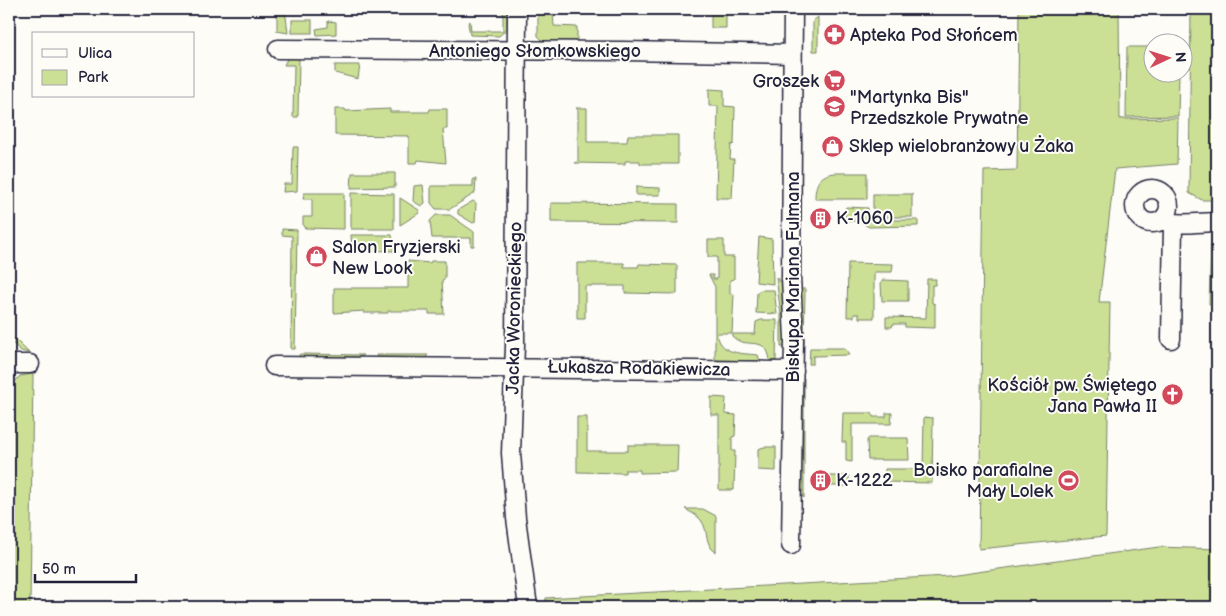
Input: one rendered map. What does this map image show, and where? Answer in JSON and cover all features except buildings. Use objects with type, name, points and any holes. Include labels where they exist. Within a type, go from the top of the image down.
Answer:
[{"type":"street","name":"Jacka Woronieckiego","points":[[517,9],[512,468],[528,607]]},
{"type":"street","name":"Biskupa Mariana Fulmana","points":[[791,545],[794,371],[791,277],[793,9]]},
{"type":"street","name":"Antoniego Słomkowskiego","points":[[278,49],[792,54]]},
{"type":"street","points":[[1172,339],[1172,218],[1217,222]]},
{"type":"street","points":[[9,364],[30,364]]},
{"type":"street","name":"Łukasza Rodakiewicza","points":[[274,366],[794,371]]},
{"type":"green space","points":[[9,9],[14,9],[12,236],[9,314]]},
{"type":"green space","points":[[277,9],[285,9],[288,33],[277,31]]},
{"type":"green space","points":[[503,9],[507,9],[507,29],[499,36],[470,35],[468,23],[470,21],[471,31],[503,31]]},
{"type":"green space","points":[[737,9],[737,12],[726,12],[726,28],[711,28],[711,10]]},
{"type":"green space","points":[[1019,9],[1119,9],[1120,119],[1178,118],[1177,164],[1115,169],[1099,302],[1110,302],[1106,536],[979,549],[984,171],[1017,170]]},
{"type":"green space","points":[[1191,9],[1217,9],[1217,200],[1202,200],[1189,193],[1190,82],[1194,82],[1194,32],[1191,32]]},
{"type":"green space","points":[[541,12],[553,12],[554,26],[577,27],[577,41],[543,41],[538,36],[538,14]]},
{"type":"green space","points":[[818,17],[818,51],[813,51],[813,21]]},
{"type":"green space","points":[[292,20],[312,20],[312,33],[292,33]]},
{"type":"green space","points":[[328,21],[336,22],[336,34],[317,35],[316,29],[328,27]]},
{"type":"green space","points":[[1127,47],[1144,47],[1144,82],[1179,82],[1178,116],[1126,117]]},
{"type":"green space","points":[[299,56],[298,117],[293,117],[294,65],[284,65],[287,59]]},
{"type":"green space","points":[[335,65],[360,65],[358,79],[335,73]]},
{"type":"green space","points":[[709,89],[724,90],[724,106],[735,107],[734,144],[731,145],[730,159],[734,159],[732,198],[716,198],[718,106],[709,106]]},
{"type":"green space","points":[[576,108],[587,108],[587,142],[627,142],[628,135],[678,135],[678,164],[640,164],[640,161],[625,161],[625,164],[575,163],[578,161],[578,110]]},
{"type":"green space","points":[[335,109],[345,109],[346,111],[390,109],[390,112],[429,112],[430,109],[447,109],[447,129],[443,129],[446,163],[418,160],[417,163],[409,163],[409,136],[335,135]]},
{"type":"green space","points":[[293,147],[298,147],[297,191],[283,192],[284,184],[292,184]]},
{"type":"green space","points":[[352,173],[395,173],[395,187],[351,188]]},
{"type":"green space","points":[[836,173],[867,173],[867,199],[815,199],[819,181],[826,175]]},
{"type":"green space","points":[[473,179],[476,179],[475,193],[450,209],[436,209],[431,203],[431,186],[473,186]]},
{"type":"green space","points":[[423,185],[425,203],[421,206],[413,201],[414,186]]},
{"type":"green space","points":[[636,187],[660,188],[660,195],[636,195]]},
{"type":"green space","points":[[304,193],[344,193],[344,229],[305,228],[303,226],[303,217],[312,217],[312,199],[303,199]]},
{"type":"green space","points":[[351,193],[394,194],[394,229],[351,229]]},
{"type":"green space","points":[[873,194],[912,194],[912,217],[873,217]]},
{"type":"green space","points":[[400,198],[419,210],[419,213],[400,225]]},
{"type":"green space","points":[[473,201],[476,203],[475,222],[473,223],[458,214],[458,210]]},
{"type":"green space","points":[[551,203],[678,204],[678,223],[551,222]]},
{"type":"green space","points":[[846,207],[868,208],[868,220],[918,220],[918,226],[869,227],[859,221],[845,221]]},
{"type":"green space","points":[[436,215],[450,215],[474,232],[474,246],[471,246],[471,238],[432,238],[430,221]]},
{"type":"green space","points":[[282,229],[297,230],[295,349],[291,349],[292,236],[282,235]]},
{"type":"green space","points":[[351,235],[392,235],[394,251],[352,250]]},
{"type":"green space","points":[[759,237],[772,239],[773,284],[756,282]]},
{"type":"green space","points":[[708,240],[724,240],[724,257],[734,257],[734,279],[730,280],[730,294],[734,294],[732,333],[717,333],[719,340],[722,345],[732,352],[758,355],[760,361],[715,360],[715,287],[709,275],[713,275],[713,279],[717,279],[717,257],[708,257]]},
{"type":"green space","points":[[1211,245],[1217,245],[1217,303],[1209,304]]},
{"type":"green space","points":[[408,261],[430,263],[431,261],[445,261],[445,279],[442,280],[444,314],[429,314],[429,311],[334,313],[334,288],[408,288]]},
{"type":"green space","points":[[577,263],[624,263],[624,267],[638,267],[639,264],[677,265],[677,294],[625,293],[625,286],[585,286],[585,318],[577,318]]},
{"type":"green space","points":[[848,263],[893,264],[892,272],[874,272],[874,318],[859,318],[859,314],[854,314],[854,317],[847,317]]},
{"type":"green space","points":[[776,277],[784,285],[788,347],[781,347],[781,315]]},
{"type":"green space","points":[[927,279],[936,279],[935,285],[932,285],[932,303],[935,304],[935,328],[905,327],[905,324],[893,324],[892,327],[886,327],[886,317],[926,318]]},
{"type":"green space","points":[[883,280],[908,281],[908,301],[882,301],[881,283]]},
{"type":"green space","points":[[796,289],[805,289],[804,345],[802,348]]},
{"type":"green space","points":[[761,290],[774,290],[777,314],[756,313],[757,292]]},
{"type":"green space","points":[[9,314],[12,336],[29,353],[21,351],[9,340]]},
{"type":"green space","points":[[761,320],[777,320],[776,361],[770,361],[765,347],[737,340],[732,336],[732,334],[755,334],[756,322]]},
{"type":"green space","points":[[810,348],[845,348],[849,355],[813,356],[813,364],[809,364]]},
{"type":"green space","points":[[299,355],[363,355],[357,359],[299,359]]},
{"type":"green space","points":[[376,355],[428,355],[423,360],[379,360]]},
{"type":"green space","points":[[33,374],[30,607],[9,607],[9,388],[20,376]]},
{"type":"green space","points":[[804,378],[804,498],[800,492],[801,380]]},
{"type":"green space","points":[[711,397],[726,398],[725,414],[736,415],[735,436],[732,437],[732,451],[735,451],[734,490],[719,490],[719,415],[711,415]]},
{"type":"green space","points":[[843,413],[872,413],[873,417],[886,417],[886,413],[892,413],[891,424],[852,424],[852,462],[846,461],[846,442],[842,442]]},
{"type":"green space","points":[[577,417],[587,417],[587,451],[628,451],[628,445],[678,445],[677,472],[640,473],[640,470],[625,470],[625,473],[577,472]]},
{"type":"green space","points":[[924,417],[933,418],[932,483],[885,482],[885,469],[923,469]]},
{"type":"green space","points":[[869,438],[908,438],[909,460],[868,460],[867,440]]},
{"type":"green space","points":[[776,447],[776,471],[758,470],[758,449]]},
{"type":"green space","points":[[827,476],[849,476],[849,486],[827,486]]},
{"type":"green space","points":[[685,509],[703,509],[716,516],[716,552],[708,542],[701,520]]},
{"type":"green space","points":[[1159,547],[1217,549],[1217,607],[545,607],[546,598],[948,576]]},
{"type":"place","name":"Apteka Pod Słońcem","points":[[834,35]]},
{"type":"place","name":"Groszek","points":[[835,81]]},
{"type":"place","name":"\"Martynka Bis\" Przedszkole Prywatne","points":[[834,107]]},
{"type":"place","name":"Sklep wielobranżowy u Żaka","points":[[833,146]]},
{"type":"place","name":"K-1060","points":[[820,218]]},
{"type":"place","name":"Salon Fryzjerski New Look","points":[[316,257]]},
{"type":"place","name":"Kościół pw. Świętego Jana Pawła II","points":[[1173,395]]},
{"type":"place","name":"K-1222","points":[[820,480]]},
{"type":"place","name":"Boisko parafialne Mały Lolek","points":[[1069,480]]}]
